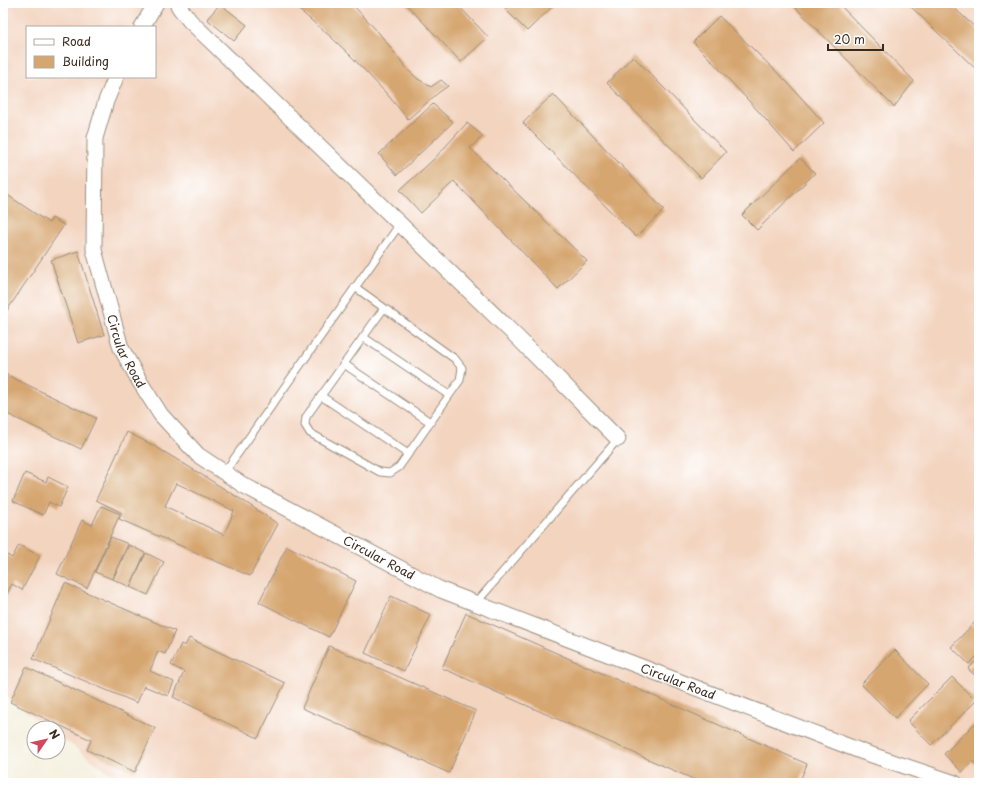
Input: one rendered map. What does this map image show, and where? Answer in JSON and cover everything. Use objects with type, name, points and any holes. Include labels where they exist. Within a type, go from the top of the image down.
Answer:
[{"type":"street","points":[[143,26],[156,3]]},
{"type":"street","points":[[177,3],[190,22],[517,337],[618,439]]},
{"type":"street","name":"Circular Road","points":[[116,78],[106,101],[95,138],[94,250],[121,348],[161,415],[198,455],[249,489],[441,590],[863,752],[955,783]]},
{"type":"lane","points":[[224,473],[400,224]]},
{"type":"lane","points":[[355,287],[455,359],[462,368],[460,380],[399,467],[390,473],[380,472],[310,433],[305,425],[306,417],[384,308]]},
{"type":"lane","points":[[364,337],[449,395]]},
{"type":"lane","points":[[344,364],[430,422]]},
{"type":"lane","points":[[321,396],[408,454]]},
{"type":"lane","points":[[476,604],[618,439]]},
{"type":"shaded area","points":[[3,3],[979,3],[979,783],[114,783],[112,775],[66,741],[66,720],[37,720],[3,694]]},
{"type":"building","points":[[291,3],[351,3],[379,33],[408,70],[418,79],[431,87],[441,80],[448,86],[408,119],[351,56]]},
{"type":"building","points":[[405,3],[456,3],[488,37],[461,62]]},
{"type":"building","points":[[511,3],[556,3],[527,31],[505,9]]},
{"type":"building","points":[[791,3],[838,3],[914,81],[894,107]]},
{"type":"building","points":[[907,3],[949,3],[979,31],[979,72]]},
{"type":"building","points":[[220,4],[247,25],[234,41],[207,19]]},
{"type":"building","points":[[719,16],[787,82],[824,123],[794,152],[759,112],[693,42]]},
{"type":"building","points":[[633,56],[726,152],[701,178],[607,83]]},
{"type":"building","points":[[553,94],[664,210],[636,237],[523,123]]},
{"type":"building","points":[[433,104],[453,122],[397,175],[379,154]]},
{"type":"building","points":[[467,123],[483,136],[470,148],[587,261],[558,289],[454,181],[421,213],[400,190],[434,159]]},
{"type":"building","points":[[800,158],[815,173],[757,230],[742,215]]},
{"type":"building","points":[[3,192],[49,223],[52,218],[64,225],[4,315],[3,314]]},
{"type":"building","points":[[78,251],[104,335],[78,343],[51,260]]},
{"type":"building","points":[[3,373],[96,418],[81,449],[3,412]]},
{"type":"building","points":[[127,432],[186,465],[278,524],[250,576],[119,519],[122,513],[96,500]],"holes":[[[176,483],[234,511],[224,535],[165,506]]]},
{"type":"building","points":[[25,473],[46,482],[48,477],[68,487],[59,507],[49,502],[43,515],[13,501]]},
{"type":"building","points":[[101,506],[120,514],[87,588],[57,574],[82,520],[92,525]]},
{"type":"building","points":[[111,537],[128,544],[112,579],[95,572]]},
{"type":"building","points":[[19,545],[40,556],[22,590],[12,584],[6,596],[3,595],[3,556],[4,553],[12,558]]},
{"type":"building","points":[[129,545],[145,553],[130,587],[113,579]]},
{"type":"building","points":[[287,546],[356,581],[329,637],[259,602]]},
{"type":"building","points":[[146,553],[164,562],[148,595],[130,587]]},
{"type":"building","points":[[65,583],[175,631],[165,654],[158,651],[150,671],[174,682],[168,696],[144,686],[137,703],[33,659]]},
{"type":"building","points":[[391,596],[431,615],[404,671],[365,653]]},
{"type":"building","points":[[466,613],[807,764],[799,783],[702,783],[442,668]]},
{"type":"building","points":[[979,618],[979,654],[969,664],[951,647]]},
{"type":"building","points":[[189,638],[285,683],[258,738],[173,697],[184,672],[171,665],[181,644],[185,646]]},
{"type":"building","points":[[329,646],[476,711],[449,773],[302,708]]},
{"type":"building","points":[[895,650],[928,684],[895,718],[861,684]]},
{"type":"building","points":[[979,658],[979,679],[968,669]]},
{"type":"building","points":[[26,667],[155,728],[135,772],[87,750],[91,740],[66,728],[66,720],[48,720],[10,702]]},
{"type":"building","points":[[952,677],[976,701],[931,745],[908,721]]},
{"type":"building","points":[[979,719],[979,768],[972,761],[962,772],[944,754]]}]
